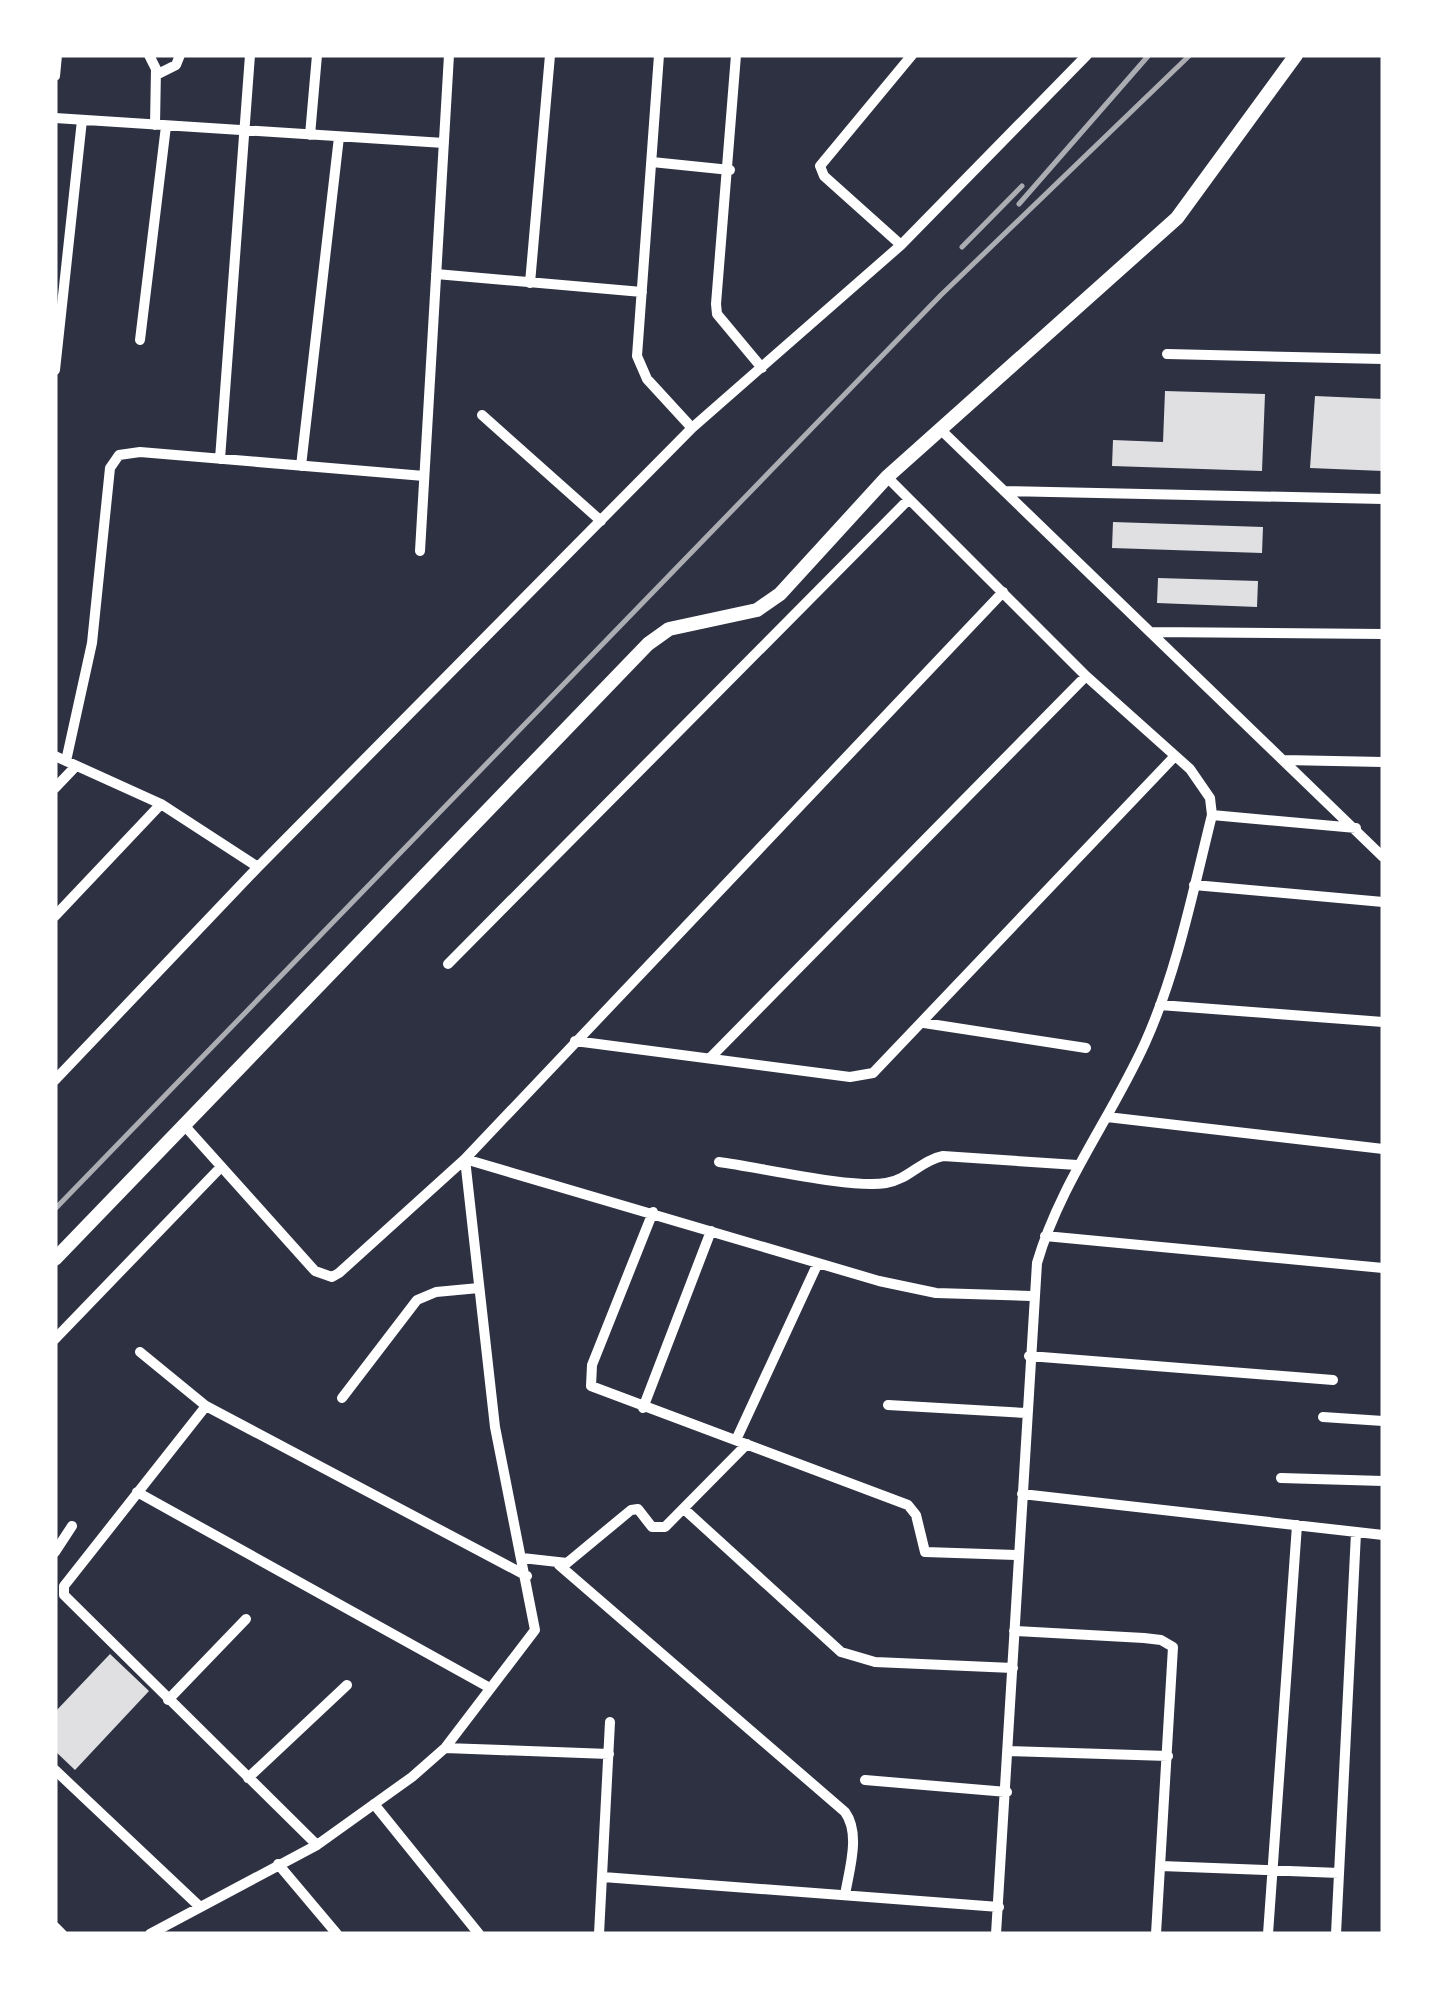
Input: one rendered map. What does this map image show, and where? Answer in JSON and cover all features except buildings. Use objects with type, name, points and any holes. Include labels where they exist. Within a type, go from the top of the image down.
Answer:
[{"type":"street","points":[[55,76],[57,55]]},
{"type":"street","points":[[140,340],[160,126],[156,75],[149,55]]},
{"type":"street","points":[[156,75],[176,64],[180,55]]},
{"type":"street","points":[[220,459],[250,55]]},
{"type":"street","points":[[310,135],[318,55]]},
{"type":"street","points":[[420,551],[450,55]]},
{"type":"street","points":[[530,282],[550,55]]},
{"type":"street","points":[[659,55],[637,344],[640,368],[692,428]]},
{"type":"street","points":[[736,55],[716,314],[762,368]]},
{"type":"street","points":[[901,245],[824,176],[820,166],[912,55]]},
{"type":"street","points":[[55,1080],[258,867],[692,428],[901,245],[1086,55]]},
{"type":"street","points":[[55,1259],[648,644],[669,629],[738,617],[770,602],[886,478],[1177,218],[1296,55]]},
{"type":"street","points":[[55,118],[444,143]]},
{"type":"street","points":[[55,370],[82,120]]},
{"type":"street","points":[[300,466],[339,137]]},
{"type":"street","points":[[652,162],[730,170]]},
{"type":"street","points":[[436,274],[642,292]]},
{"type":"street","points":[[1167,354],[1383,359]]},
{"type":"street","points":[[482,415],[601,521]]},
{"type":"street","points":[[940,429],[1383,857]]},
{"type":"street","points":[[55,788],[66,761],[92,643],[110,468],[119,455],[140,452],[424,476]]},
{"type":"street","points":[[886,478],[1086,676],[1200,780],[1210,798],[1212,816],[1160,1005],[1044,1236],[1031,1296],[1008,1792],[996,1934]]},
{"type":"street","points":[[1004,491],[1383,499]]},
{"type":"street","points":[[448,964],[909,499]]},
{"type":"street","points":[[184,1124],[314,1271],[332,1277],[465,1160],[1003,592]]},
{"type":"street","points":[[1151,632],[1383,634]]},
{"type":"street","points":[[710,1058],[1086,676]]},
{"type":"street","points":[[574,1041],[862,1076],[885,1064],[1174,757]]},
{"type":"street","points":[[1283,760],[1383,762]]},
{"type":"street","points":[[66,761],[162,804],[258,867]]},
{"type":"street","points":[[55,916],[162,804]]},
{"type":"street","points":[[1212,816],[1356,828]]},
{"type":"street","points":[[1194,885],[1383,902]]},
{"type":"street","points":[[1160,1005],[1383,1022]]},
{"type":"street","points":[[924,1023],[1086,1048]]},
{"type":"street","points":[[1107,1117],[1383,1149]]},
{"type":"street","points":[[720,1162],[873,1184],[902,1178],[930,1158],[943,1156],[1077,1165]]},
{"type":"street","points":[[465,1160],[653,1212],[817,1266],[936,1293],[1031,1296]]},
{"type":"street","points":[[150,1934],[168,1930],[199,1906],[317,1844],[445,1748],[535,1630],[528,1576],[495,1427],[465,1160]]},
{"type":"street","points":[[55,1339],[222,1167]]},
{"type":"street","points":[[653,1212],[588,1377],[598,1392],[908,1505],[916,1516],[926,1552],[1016,1555]]},
{"type":"street","points":[[644,1408],[711,1231]]},
{"type":"street","points":[[1044,1236],[1383,1268]]},
{"type":"street","points":[[559,1565],[574,1559],[630,1510],[638,1509],[658,1529],[684,1508],[741,1442],[817,1266]]},
{"type":"street","points":[[342,1398],[418,1300],[436,1292],[479,1288]]},
{"type":"street","points":[[140,1352],[206,1406],[528,1576]]},
{"type":"street","points":[[1029,1356],[1333,1380]]},
{"type":"street","points":[[888,1405],[1026,1412]]},
{"type":"street","points":[[206,1406],[64,1586],[64,1595],[317,1844]]},
{"type":"street","points":[[1323,1417],[1383,1422]]},
{"type":"street","points":[[1281,1478],[1383,1481]]},
{"type":"street","points":[[136,1492],[490,1688]]},
{"type":"street","points":[[1022,1494],[1383,1536]]},
{"type":"street","points":[[684,1508],[841,1652],[875,1662],[1012,1668]]},
{"type":"street","points":[[1268,1934],[1297,1525]]},
{"type":"street","points":[[55,1552],[72,1526]]},
{"type":"street","points":[[1336,1934],[1356,1533]]},
{"type":"street","points":[[522,1558],[559,1565],[845,1812],[852,1822],[853,1837],[845,1895]]},
{"type":"street","points":[[168,1700],[246,1619]]},
{"type":"street","points":[[1014,1631],[1144,1638],[1161,1640],[1172,1648],[1156,1934]]},
{"type":"street","points":[[248,1778],[347,1685]]},
{"type":"street","points":[[599,1934],[610,1722]]},
{"type":"street","points":[[445,1748],[608,1754]]},
{"type":"street","points":[[1010,1751],[1168,1756]]},
{"type":"street","points":[[55,1770],[199,1906]]},
{"type":"street","points":[[866,1780],[1008,1792]]},
{"type":"street","points":[[374,1804],[478,1934]]},
{"type":"street","points":[[278,1864],[337,1934]]},
{"type":"street","points":[[1161,1866],[1338,1873]]},
{"type":"street","points":[[603,1877],[999,1907]]},
{"type":"street","points":[[55,1927],[62,1934]]},
{"type":"railway","points":[[1019,204],[1149,55]]},
{"type":"railway","points":[[55,1209],[941,295],[1190,55]]},
{"type":"railway","points":[[962,247],[1022,186]]}]
